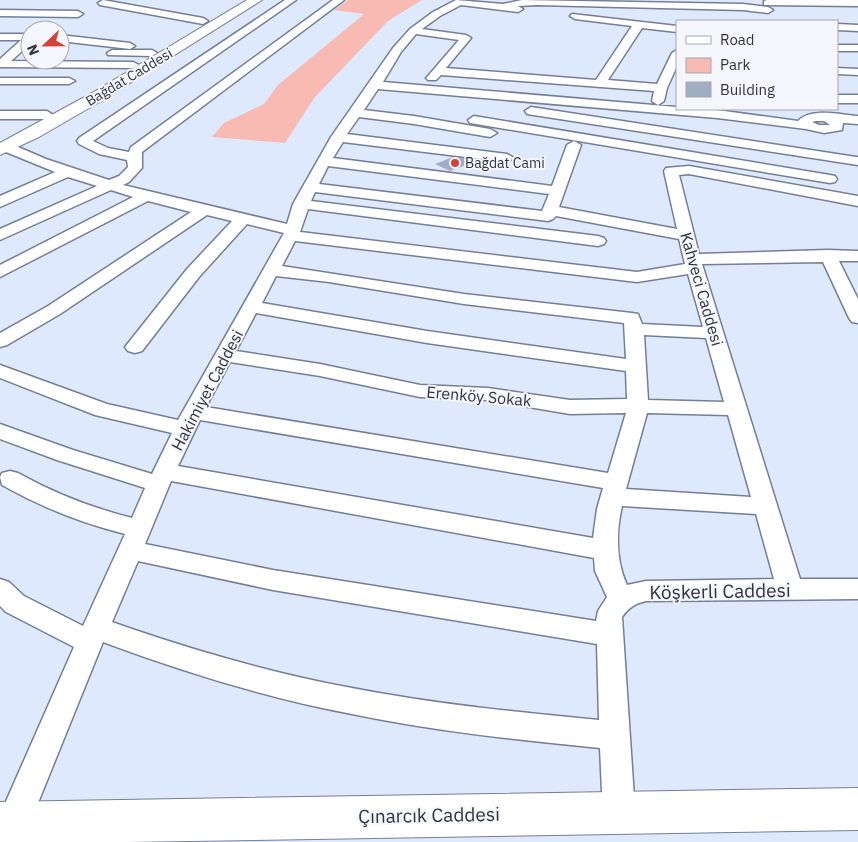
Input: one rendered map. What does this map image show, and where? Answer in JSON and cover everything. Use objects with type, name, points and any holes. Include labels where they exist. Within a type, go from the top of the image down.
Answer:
[{"type":"main road","name":"Bağdat Caddesi","points":[[2,145],[47,115],[133,65],[146,50],[240,0]]},
{"type":"main road","name":"Bağdat Caddesi","points":[[2,145],[33,134],[256,0]]},
{"type":"main road","name":"Çınarcık Caddesi","points":[[7,823],[858,809]]},
{"type":"street","points":[[137,9],[156,0]]},
{"type":"street","points":[[134,157],[104,151],[84,141],[144,98],[292,0]]},
{"type":"street","points":[[0,235],[109,184],[124,179],[135,168],[134,157],[136,150],[340,0]]},
{"type":"street","points":[[462,1],[676,29]]},
{"type":"street","name":"Hakimiyet Caddesi","points":[[7,823],[161,478],[189,420],[292,233],[306,195],[324,161],[338,137],[400,47],[414,31],[432,17],[462,1]]},
{"type":"street","points":[[504,7],[518,3],[538,2],[652,3],[858,13]]},
{"type":"street","points":[[769,8],[858,3]]},
{"type":"street","points":[[63,20],[94,6]]},
{"type":"street","points":[[0,14],[94,6],[137,9],[203,21]]},
{"type":"street","points":[[600,83],[639,24]]},
{"type":"street","points":[[838,28],[858,28]]},
{"type":"street","points":[[414,31],[466,38],[421,90]]},
{"type":"street","points":[[0,37],[20,38]]},
{"type":"street","points":[[70,39],[146,50]]},
{"type":"street","points":[[0,64],[20,46]]},
{"type":"street","points":[[838,48],[858,48]]},
{"type":"street","points":[[88,52],[146,50]]},
{"type":"street","points":[[0,52],[20,52]]},
{"type":"street","points":[[656,109],[661,88],[676,55]]},
{"type":"street","points":[[0,64],[133,65]]},
{"type":"street","points":[[0,80],[16,64]]},
{"type":"street","points":[[438,71],[661,88]]},
{"type":"street","points":[[838,72],[858,72]]},
{"type":"street","points":[[0,80],[68,81]]},
{"type":"street","points":[[375,85],[717,114],[824,121],[858,126]]},
{"type":"street","points":[[0,92],[46,92]]},
{"type":"street","points":[[494,96],[486,105],[852,152]]},
{"type":"street","points":[[838,99],[858,99]]},
{"type":"street","points":[[355,112],[474,120],[830,179]]},
{"type":"street","points":[[0,115],[47,115]]},
{"type":"street","points":[[474,120],[574,145],[590,147]]},
{"type":"street","points":[[824,121],[858,120]]},
{"type":"street","points":[[824,121],[852,152]]},
{"type":"street","points":[[824,121],[852,152]]},
{"type":"street","points":[[338,137],[508,158]]},
{"type":"street","points":[[2,145],[67,172],[145,196],[243,219],[292,233],[637,277],[694,264],[828,255],[858,256]]},
{"type":"street","points":[[306,195],[548,216],[574,145]]},
{"type":"street","points":[[324,161],[557,191]]},
{"type":"street","name":"Kahveci Caddesi","points":[[790,590],[694,264],[671,172],[674,170],[689,170],[858,200]]},
{"type":"street","points":[[0,202],[67,172]]},
{"type":"street","points":[[306,195],[598,241]]},
{"type":"street","points":[[0,272],[145,196]]},
{"type":"street","points":[[0,341],[54,310],[204,210]]},
{"type":"street","points":[[550,210],[686,235]]},
{"type":"street","points":[[135,347],[193,273],[243,219]]},
{"type":"street","points":[[828,255],[858,318]]},
{"type":"street","points":[[272,270],[329,277],[464,299],[632,318],[637,366],[638,406],[606,521],[605,550],[608,571],[621,600],[612,610],[609,617],[620,812]]},
{"type":"street","points":[[251,307],[427,337],[637,366]]},
{"type":"street","points":[[634,329],[714,333]]},
{"type":"street","name":"Erenköy Sokak","points":[[224,355],[320,370],[420,391],[488,394],[570,407],[638,406],[736,409]]},
{"type":"street","points":[[0,371],[102,410],[189,420],[614,489],[765,506]]},
{"type":"street","points":[[0,431],[65,455],[161,478],[605,550]]},
{"type":"street","points":[[10,479],[30,491],[134,540],[273,580],[610,635]]},
{"type":"street","name":"Köşkerli Caddesi","points":[[621,600],[637,592],[646,591],[858,588]]},
{"type":"street","points":[[5,603],[92,635],[246,677],[351,701],[454,718],[616,735]]},
{"type":"green space","points":[[348,0],[422,0],[388,21],[315,97],[285,143],[212,137],[224,123],[264,104],[278,85],[364,14],[334,10]]},
{"type":"building","name":"Bağdat Cami","points":[[453,157],[468,159],[474,162],[450,171],[435,164]]},
{"type":"place","name":"Bağdat Cami","points":[[455,163]]}]
